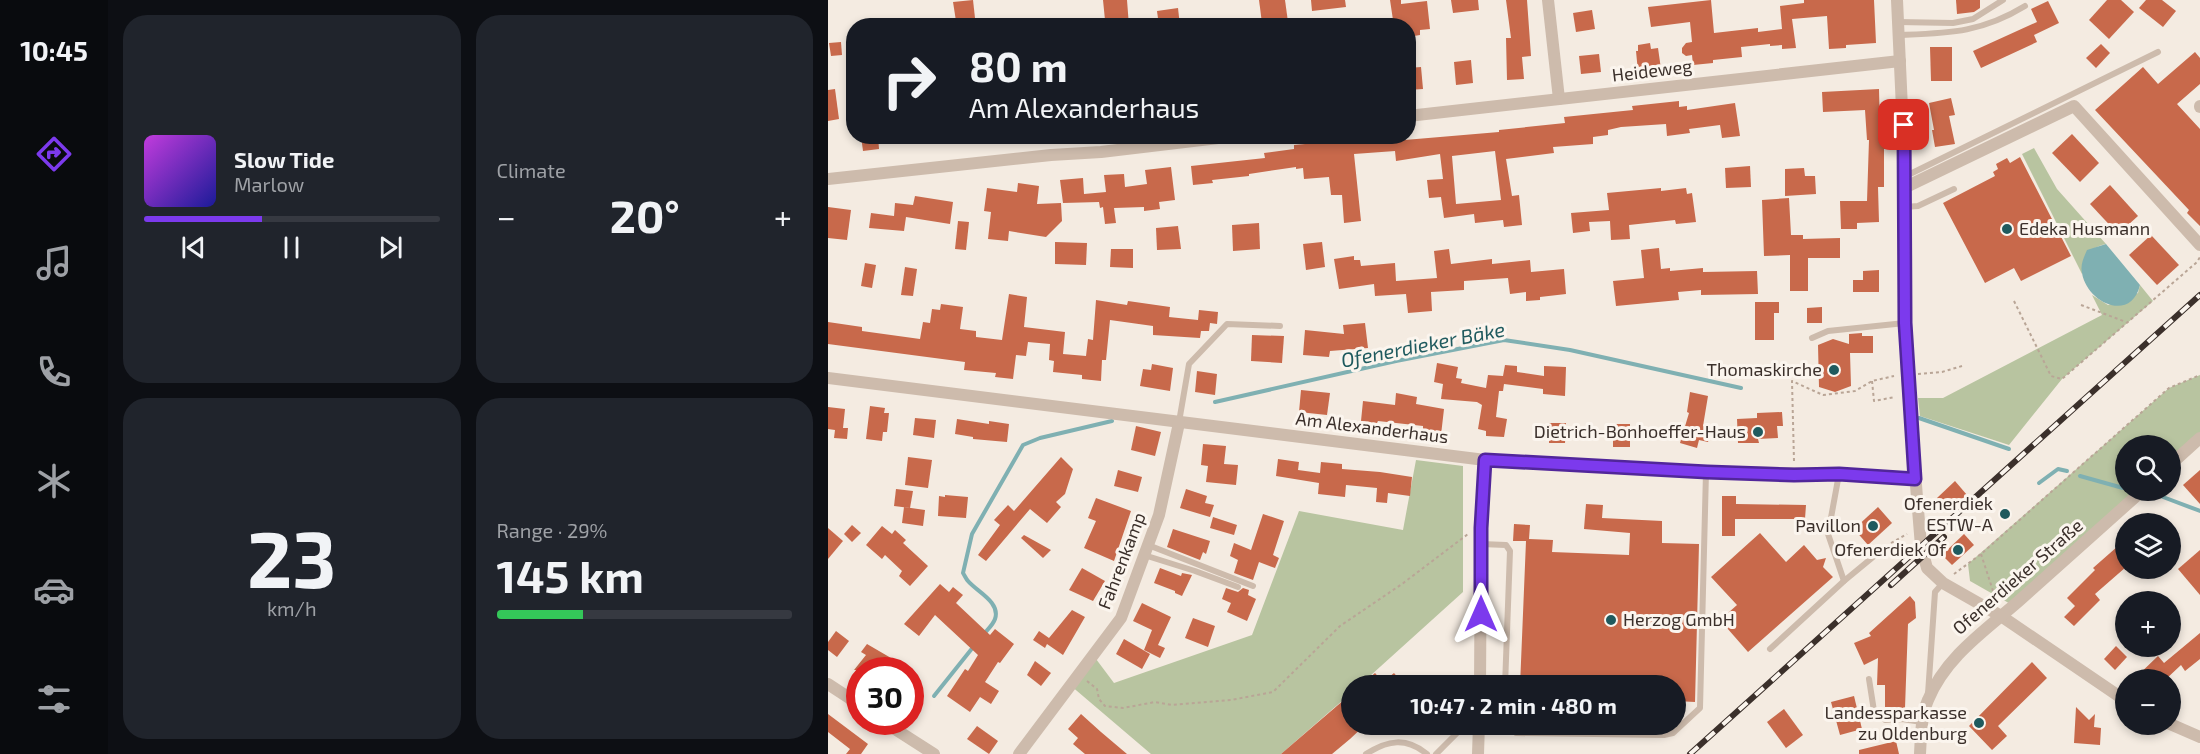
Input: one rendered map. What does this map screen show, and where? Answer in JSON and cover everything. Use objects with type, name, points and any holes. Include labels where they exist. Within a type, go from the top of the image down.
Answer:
[{"type":"street","points":[[1548,0],[1559,99]]},
{"type":"street","points":[[1898,0],[1905,180],[1907,375],[1921,546],[1927,568],[1939,587],[2001,616],[2115,693]]},
{"type":"street","name":"Heideweg","points":[[1416,115],[1900,62]]},
{"type":"street","points":[[1905,180],[1910,185],[2074,106],[2200,245]]},
{"type":"street","points":[[828,179],[1168,144]]},
{"type":"street","name":"Am Alexanderhaus","points":[[828,378],[1485,460],[1707,472],[1839,474],[1915,479]]},
{"type":"street","name":"Fahrenkamp","points":[[1019,754],[1121,618],[1160,515],[1179,423]]},
{"type":"street","points":[[2181,455],[2200,438]]},
{"type":"street","points":[[1480,675],[1481,528],[1485,460]]},
{"type":"street","name":"Ofenerdieker Straße","points":[[1920,754],[1928,700],[1947,667],[1972,640],[2132,501]]},
{"type":"street","points":[[828,684],[846,696]]},
{"type":"street","points":[[2181,729],[2200,738]]},
{"type":"street","points":[[904,735],[934,754]]},
{"type":"street","points":[[1478,754],[1479,735]]},
{"type":"lane","points":[[1898,28],[1973,19],[2002,0]]},
{"type":"lane","points":[[1898,28],[1955,33],[2003,19],[2025,6]]},
{"type":"lane","points":[[1905,180],[1910,174],[2158,52]]},
{"type":"lane","points":[[1905,207],[1918,206],[1954,189]]},
{"type":"lane","points":[[1812,338],[1828,331],[1905,323]]},
{"type":"lane","points":[[1179,423],[1189,364],[1227,324],[1280,326]]},
{"type":"lane","points":[[1686,721],[1700,708],[1707,472]]},
{"type":"lane","points":[[1839,474],[1828,534],[1844,581]]},
{"type":"lane","points":[[1481,544],[1506,545],[1510,551],[1505,675]]},
{"type":"lane","points":[[1770,649],[1844,581],[1884,548]]},
{"type":"lane","points":[[1146,550],[1253,586]]},
{"type":"lane","points":[[1146,550],[1238,587]]},
{"type":"lane","points":[[1928,700],[1939,587]]},
{"type":"lane","points":[[1869,679],[1874,711],[1885,720],[1902,719],[1923,723]]},
{"type":"lane","points":[[1436,754],[1455,735]]},
{"type":"lane","points":[[1366,754],[1378,746],[1396,741],[1416,745],[1427,754]]},
{"type":"path","points":[[2014,301],[2051,376],[2062,379],[2198,262],[2200,257]]},
{"type":"path","points":[[2081,305],[2128,323]]},
{"type":"path","points":[[1907,375],[1942,372],[1962,366]]},
{"type":"path","points":[[1939,587],[1981,554],[2169,388],[2200,375]]},
{"type":"path","points":[[1794,475],[1792,381],[1823,395],[1856,391],[1872,381],[1890,377]]},
{"type":"path","points":[[1872,381],[1874,401],[1895,397]]},
{"type":"path","points":[[1078,674],[1097,689],[1099,699],[1105,706],[1123,708],[1155,702],[1172,705],[1231,700],[1273,692],[1340,626],[1402,584],[1468,534],[1481,528]]},
{"type":"path","points":[[1884,548],[1910,532]]},
{"type":"path","points":[[1981,554],[2001,616]]},
{"type":"green space","points":[[2034,148],[2057,189],[2106,244],[2100,245],[2088,254],[2082,274],[2022,154]]},
{"type":"green space","points":[[2140,285],[2153,301],[2062,379],[2009,445],[1920,416],[1918,398],[1943,398],[2102,315],[2092,295],[2108,305],[2138,293]]},
{"type":"green space","points":[[2200,375],[2200,438],[2181,456],[2181,435],[2115,435],[2169,388]]},
{"type":"green space","points":[[2115,435],[2115,501],[2132,501],[2118,513],[2115,513],[2115,516],[2014,606],[1970,581],[1968,564]]},
{"type":"green space","points":[[1416,460],[1463,466],[1463,592],[1371,675],[1341,675],[1341,702],[1281,754],[1151,754],[1070,685],[1093,655],[1114,683],[1252,635],[1299,511],[1403,530]]},
{"type":"water","points":[[2106,244],[2140,285],[2135,297],[2119,306],[2100,300],[2092,293],[2082,273],[2087,250]]},
{"type":"building","points":[[973,0],[975,18],[956,18],[953,2]]},
{"type":"building","points":[[1103,0],[1127,0],[1128,18],[1105,18]]},
{"type":"building","points":[[1259,0],[1285,0],[1287,18],[1261,18]]},
{"type":"building","points":[[1311,0],[1345,0],[1346,7],[1312,11]]},
{"type":"building","points":[[1390,0],[1401,0],[1401,4],[1427,1],[1430,29],[1420,30],[1420,35],[1416,36],[1416,18],[1393,18]]},
{"type":"building","points":[[1451,0],[1478,0],[1479,10],[1453,13]]},
{"type":"building","points":[[1506,0],[1527,0],[1531,56],[1522,57],[1524,79],[1507,80],[1506,38],[1511,38]]},
{"type":"building","points":[[1711,0],[1714,33],[1758,28],[1758,32],[1782,29],[1780,6],[1804,3],[1804,0],[1874,0],[1876,43],[1846,45],[1846,48],[1829,49],[1827,16],[1792,19],[1796,48],[1782,49],[1782,45],[1770,46],[1770,44],[1741,47],[1742,57],[1693,65],[1692,55],[1686,56],[1682,53],[1682,48],[1686,43],[1692,42],[1690,22],[1651,27],[1648,7]]},
{"type":"building","points":[[1956,0],[1980,0],[1980,8],[1974,12],[1957,14]]},
{"type":"building","points":[[2107,0],[2121,0],[2134,12],[2109,39],[2089,20]]},
{"type":"building","points":[[2146,0],[2162,0],[2176,11],[2163,27],[2139,8]]},
{"type":"building","points":[[2048,1],[2059,23],[2034,35],[2037,42],[1981,68],[1973,51],[2037,22],[2031,9]]},
{"type":"building","points":[[1178,8],[1179,18],[1158,18],[1157,11]]},
{"type":"building","points":[[1592,10],[1595,29],[1576,32],[1573,13]]},
{"type":"building","points":[[841,42],[842,55],[831,56],[829,43]]},
{"type":"building","points":[[1650,43],[1651,49],[1658,48],[1661,69],[1638,72],[1636,51],[1638,51],[1638,45]]},
{"type":"building","points":[[2101,44],[2110,53],[2096,68],[2086,58]]},
{"type":"building","points":[[1930,47],[1952,47],[1952,81],[1931,81]]},
{"type":"building","points":[[2195,52],[2200,58],[2200,84],[2177,104],[2200,129],[2200,226],[2187,213],[2189,210],[2095,110],[2143,67],[2158,84]]},
{"type":"building","points":[[1599,54],[1601,72],[1581,74],[1579,56]]},
{"type":"building","points":[[1471,60],[1473,83],[1456,85],[1454,62]]},
{"type":"building","points":[[1416,67],[1421,67],[1423,89],[1416,89]]},
{"type":"building","points":[[835,89],[839,119],[828,121],[828,90]]},
{"type":"building","points":[[1879,89],[1880,130],[1886,130],[1886,149],[1884,149],[1884,187],[1878,187],[1879,222],[1857,223],[1857,229],[1841,229],[1840,201],[1867,201],[1869,140],[1867,140],[1865,110],[1823,112],[1822,92]]},
{"type":"building","points":[[1951,98],[1955,115],[1949,116],[1955,144],[1935,147],[1929,103]]},
{"type":"building","points":[[1679,101],[1679,107],[1687,106],[1687,110],[1735,103],[1740,136],[1722,138],[1720,125],[1689,129],[1690,133],[1667,136],[1666,124],[1621,127],[1608,130],[1608,135],[1593,137],[1593,144],[1553,147],[1554,153],[1506,159],[1512,196],[1519,195],[1522,225],[1504,227],[1503,220],[1475,223],[1474,214],[1444,218],[1441,197],[1429,198],[1427,180],[1443,179],[1440,154],[1396,161],[1395,151],[1354,154],[1361,221],[1344,223],[1342,195],[1331,195],[1329,177],[1304,179],[1303,168],[1249,174],[1249,176],[1212,180],[1213,183],[1193,185],[1191,166],[1265,158],[1264,153],[1294,149],[1294,145],[1416,144],[1416,139],[1499,132],[1499,130],[1565,123],[1564,117],[1633,110],[1632,106]],"holes":[[[1495,151],[1501,200],[1456,204],[1452,156]]]},
{"type":"building","points":[[2072,134],[2099,163],[2080,182],[2052,153]]},
{"type":"building","points":[[862,144],[879,144],[879,149],[863,151]]},
{"type":"building","name":"Edeka Husmann","points":[[2020,157],[2071,256],[2021,281],[2014,268],[1985,283],[1943,203],[1995,176],[1993,172],[1998,169],[1996,164],[2007,158],[2010,163]]},
{"type":"building","points":[[1750,166],[1751,187],[1726,188],[1725,168]]},
{"type":"building","points":[[1171,167],[1175,200],[1159,202],[1160,209],[1144,211],[1144,207],[1114,208],[1116,223],[1105,224],[1103,207],[1100,208],[1099,202],[1063,203],[1060,180],[1083,178],[1084,194],[1106,192],[1104,175],[1124,174],[1125,187],[1147,184],[1145,170]]},
{"type":"building","points":[[1804,168],[1805,176],[1815,176],[1816,194],[1785,196],[1785,169]]},
{"type":"building","points":[[1018,183],[1039,186],[1037,204],[1061,203],[1062,221],[1046,237],[1009,231],[1008,241],[988,239],[991,212],[984,211],[987,188],[1017,192]]},
{"type":"building","points":[[2110,185],[2138,216],[2118,234],[2090,204]]},
{"type":"building","points":[[1661,188],[1661,191],[1686,188],[1687,194],[1692,193],[1696,222],[1676,224],[1675,220],[1629,225],[1630,239],[1611,240],[1610,221],[1589,222],[1590,231],[1573,233],[1571,213],[1609,210],[1607,193]]},
{"type":"building","points":[[915,196],[953,202],[950,224],[906,217],[904,231],[869,228],[871,213],[894,216],[895,203],[913,205]]},
{"type":"building","points":[[1789,198],[1791,235],[1803,235],[1803,239],[1840,238],[1840,258],[1808,258],[1808,291],[1790,291],[1790,255],[1764,256],[1762,200]]},
{"type":"building","points":[[828,207],[851,210],[847,240],[828,238]]},
{"type":"building","points":[[958,221],[969,222],[966,250],[955,249]]},
{"type":"building","points":[[1259,223],[1260,249],[1233,251],[1232,225]]},
{"type":"building","points":[[1178,226],[1181,249],[1157,250],[1156,228]]},
{"type":"building","points":[[2151,235],[2179,265],[2157,285],[2129,255]]},
{"type":"building","points":[[1055,242],[1087,243],[1086,265],[1055,264]]},
{"type":"building","points":[[1322,242],[1325,267],[1306,270],[1303,244]]},
{"type":"building","points":[[1659,248],[1661,269],[1670,268],[1670,271],[1703,268],[1703,272],[1757,271],[1758,294],[1701,295],[1701,290],[1678,292],[1679,300],[1616,306],[1613,281],[1644,278],[1641,250]]},
{"type":"building","points":[[1111,249],[1133,249],[1133,268],[1110,267]]},
{"type":"building","points":[[1449,249],[1451,264],[1492,259],[1492,264],[1530,260],[1531,272],[1564,269],[1566,294],[1526,301],[1526,292],[1510,294],[1508,278],[1464,281],[1464,290],[1431,292],[1432,311],[1408,313],[1406,294],[1375,296],[1374,284],[1339,289],[1334,259],[1354,256],[1354,260],[1360,260],[1361,266],[1395,263],[1396,281],[1437,278],[1434,251]]},
{"type":"building","points":[[865,263],[876,265],[872,288],[861,286]]},
{"type":"building","points":[[905,267],[917,269],[913,296],[901,295]]},
{"type":"building","points":[[1879,270],[1879,292],[1853,292],[1853,280],[1863,280],[1863,271]]},
{"type":"building","points":[[1009,294],[1027,297],[1024,327],[1065,332],[1063,354],[1086,356],[1088,339],[1093,340],[1096,300],[1127,305],[1128,301],[1170,307],[1169,317],[1198,320],[1199,310],[1218,312],[1217,324],[1210,323],[1209,331],[1201,331],[1200,338],[1153,335],[1153,326],[1110,320],[1106,360],[1102,360],[1101,381],[1082,379],[1082,375],[1053,372],[1054,361],[1049,360],[1050,344],[1028,342],[1026,356],[1016,355],[1013,379],[995,377],[996,373],[964,370],[965,362],[828,344],[828,322],[862,327],[862,331],[920,339],[923,322],[930,323],[932,309],[940,310],[941,304],[963,307],[960,329],[976,331],[976,337],[1002,340]]},
{"type":"building","points":[[1755,302],[1779,302],[1779,313],[1774,313],[1774,340],[1755,340]]},
{"type":"building","points":[[1822,307],[1822,323],[1807,323],[1807,308]]},
{"type":"building","points":[[1365,323],[1368,348],[1330,351],[1329,357],[1303,355],[1305,330],[1344,334],[1343,325]]},
{"type":"building","name":"Thomaskirche","points":[[1862,333],[1862,336],[1873,336],[1873,353],[1850,353],[1851,386],[1835,392],[1819,387],[1818,345],[1833,339],[1849,344],[1849,334]]},
{"type":"building","points":[[1252,335],[1284,336],[1282,363],[1251,361]]},
{"type":"building","points":[[1437,363],[1458,367],[1456,378],[1462,379],[1461,383],[1486,388],[1488,375],[1503,376],[1505,365],[1517,366],[1517,372],[1544,376],[1544,366],[1566,367],[1565,396],[1543,394],[1543,389],[1504,384],[1503,391],[1499,391],[1496,417],[1507,419],[1504,437],[1486,436],[1486,431],[1478,429],[1482,405],[1477,402],[1441,399],[1443,384],[1434,382]]},
{"type":"building","points":[[1152,364],[1173,368],[1170,391],[1140,386],[1143,369],[1151,370]]},
{"type":"building","points":[[1197,371],[1217,374],[1215,395],[1195,392]]},
{"type":"building","points":[[1301,390],[1330,393],[1327,415],[1299,412]]},
{"type":"building","points":[[1690,392],[1708,396],[1703,426],[1712,428],[1708,442],[1699,440],[1697,448],[1680,443],[1689,413],[1687,412]]},
{"type":"building","points":[[1396,393],[1417,397],[1416,404],[1444,409],[1441,435],[1423,434],[1423,426],[1361,421],[1363,401],[1395,405]]},
{"type":"building","points":[[870,406],[885,408],[884,413],[889,413],[887,432],[883,432],[882,441],[866,439]]},
{"type":"building","points":[[828,407],[845,409],[843,428],[848,428],[847,439],[834,438],[835,430],[828,429]]},
{"type":"building","name":"Dietrich-Bonhoeffer-Haus","points":[[1782,412],[1783,426],[1777,426],[1778,438],[1758,439],[1759,443],[1738,443],[1737,419],[1757,418],[1757,413]]},
{"type":"building","points":[[915,418],[936,420],[934,438],[913,435]]},
{"type":"building","points":[[957,419],[989,424],[989,421],[1009,424],[1007,442],[973,439],[973,437],[955,434]]},
{"type":"building","points":[[1549,423],[1566,423],[1565,443],[1549,443]]},
{"type":"building","points":[[1613,424],[1630,424],[1630,447],[1613,447]]},
{"type":"building","points":[[1136,426],[1161,432],[1155,456],[1131,450]]},
{"type":"building","points":[[1203,444],[1226,446],[1224,464],[1238,465],[1236,485],[1206,482],[1208,466],[1201,465]]},
{"type":"building","points":[[908,457],[932,460],[928,488],[905,485]]},
{"type":"building","points":[[1061,457],[1073,469],[1065,494],[1056,502],[1061,507],[1047,523],[1030,509],[986,561],[978,555],[1000,525],[994,520],[1008,505],[1014,511]]},
{"type":"building","points":[[1278,459],[1299,462],[1298,470],[1320,473],[1321,462],[1342,464],[1342,469],[1412,477],[1410,496],[1388,493],[1387,503],[1376,502],[1377,488],[1346,485],[1345,497],[1318,494],[1319,483],[1276,476]]},
{"type":"building","points":[[1118,470],[1142,477],[1138,492],[1114,486]]},
{"type":"building","points":[[2200,470],[2200,504],[2183,485]]},
{"type":"building","points":[[1955,481],[1967,495],[1949,511],[1937,498]]},
{"type":"building","points":[[896,489],[913,491],[910,508],[894,506]]},
{"type":"building","points":[[1186,489],[1207,496],[1205,503],[1214,505],[1210,517],[1180,508]]},
{"type":"building","points":[[945,495],[968,497],[966,518],[938,516],[939,496],[945,497]]},
{"type":"building","points":[[1722,496],[1736,496],[1736,504],[1806,505],[1805,519],[1735,519],[1735,536],[1722,536]]},
{"type":"building","points":[[1096,498],[1131,511],[1114,561],[1084,548],[1096,521],[1088,518]]},
{"type":"building","name":"Herzog GmbH","points":[[1586,504],[1603,505],[1602,518],[1662,521],[1662,543],[1699,544],[1695,702],[1686,702],[1686,675],[1520,675],[1526,541],[1513,541],[1514,524],[1530,525],[1529,539],[1553,540],[1552,552],[1629,555],[1630,533],[1584,529]]},
{"type":"building","points":[[904,507],[925,510],[923,526],[902,523]]},
{"type":"building","name":"Pavillon","points":[[1878,507],[1892,523],[1868,545],[1854,529]]},
{"type":"building","points":[[1263,514],[1284,521],[1273,555],[1279,558],[1275,568],[1259,562],[1253,580],[1234,573],[1238,560],[1230,556],[1234,543],[1251,550]]},
{"type":"building","points":[[1213,517],[1237,525],[1234,535],[1210,528]]},
{"type":"building","points":[[852,525],[861,533],[852,542],[844,534]]},
{"type":"building","points":[[882,526],[892,534],[895,530],[906,540],[903,543],[928,566],[910,586],[899,576],[902,571],[885,555],[882,559],[866,545]]},
{"type":"building","points":[[828,528],[843,541],[828,559]]},
{"type":"building","points":[[1173,529],[1210,541],[1206,554],[1203,552],[1200,560],[1167,547]]},
{"type":"building","points":[[1760,533],[1786,562],[1804,545],[1817,560],[1826,558],[1823,567],[1833,577],[1748,652],[1720,620],[1737,605],[1711,577]]},
{"type":"building","name":"Ofenerdiek Of","points":[[1964,534],[1974,545],[1952,565],[1942,555]]},
{"type":"building","points":[[1024,535],[1051,550],[1043,558],[1021,538]]},
{"type":"building","points":[[2115,549],[2115,577],[2095,594],[2100,600],[2074,626],[2064,617],[2075,606],[2067,598],[2095,570],[2093,568]]},
{"type":"building","points":[[2200,550],[2200,595],[2181,573],[2181,566]]},
{"type":"building","points":[[1082,568],[1105,581],[1093,601],[1069,590]]},
{"type":"building","points":[[1160,568],[1181,576],[1182,573],[1192,575],[1182,596],[1154,583]]},
{"type":"building","points":[[940,584],[949,592],[953,587],[963,595],[956,603],[990,635],[995,629],[1014,644],[985,682],[999,691],[991,704],[980,697],[970,712],[947,696],[965,669],[968,671],[978,655],[935,615],[919,636],[904,624]]},
{"type":"building","points":[[1226,588],[1238,592],[1243,588],[1249,590],[1248,595],[1256,599],[1247,621],[1227,612],[1231,603],[1222,599]]},
{"type":"building","points":[[1910,596],[1915,602],[1916,618],[1908,624],[1905,708],[1885,707],[1885,685],[1877,685],[1878,658],[1864,665],[1854,643],[1871,636],[1869,633]]},
{"type":"building","points":[[1142,603],[1171,617],[1158,645],[1165,648],[1160,658],[1144,650],[1152,630],[1133,621]]},
{"type":"building","points":[[1072,610],[1085,617],[1063,655],[1047,644],[1045,648],[1033,640],[1039,631],[1049,638]]},
{"type":"building","points":[[1193,618],[1215,626],[1208,647],[1185,638]]},
{"type":"building","points":[[836,631],[849,641],[837,657],[828,650],[828,642]]},
{"type":"building","points":[[2200,633],[2200,659],[2185,671],[2181,665],[2177,669],[2144,669],[2157,657],[2164,663],[2171,657],[2181,657],[2181,649]]},
{"type":"building","points":[[1124,639],[1150,654],[1142,669],[1116,654]]},
{"type":"building","points":[[867,644],[889,657],[864,657],[866,655],[861,652]]},
{"type":"building","points":[[2115,647],[2115,657],[2127,657],[2115,670],[2104,659]]},
{"type":"building","points":[[1035,661],[1051,673],[1041,686],[1027,675]]},
{"type":"building","points":[[2032,662],[2047,678],[1998,726],[2007,736],[1992,750],[1969,726]]},
{"type":"building","points":[[1854,696],[1862,729],[1840,735],[1831,702]]},
{"type":"building","points":[[1341,702],[1341,735],[1354,735],[1350,739],[1332,754],[1281,754]]},
{"type":"building","points":[[2076,707],[2089,720],[2095,714],[2094,727],[2101,728],[2100,745],[2074,743]]},
{"type":"building","points":[[1784,709],[1803,735],[1786,748],[1767,722]]},
{"type":"building","points":[[828,714],[846,728],[846,735],[856,735],[868,744],[861,754],[846,754],[850,749],[828,732]]},
{"type":"building","points":[[1081,714],[1127,754],[1085,754],[1073,744],[1078,738],[1068,729]]},
{"type":"building","points":[[977,726],[998,741],[989,754],[967,739]]},
{"type":"building","points":[[1896,741],[1899,754],[1859,754],[1859,750]]},
{"type":"waterway","name":"Ofenerdieker Bäke","points":[[1215,402],[1396,361],[1504,340],[1570,350],[1741,388]]},
{"type":"waterway","name":"Ofenerdieker Bäke","points":[[1919,418],[2009,449]]},
{"type":"waterway","name":"Ofenerdieker Bäke","points":[[983,635],[995,619],[996,613],[987,597],[968,581],[963,573],[972,534],[1023,445],[1040,438],[1112,421]]},
{"type":"waterway","name":"Ofenerdieker Bäke","points":[[2039,483],[2058,469],[2067,471]]},
{"type":"waterway","name":"Ofenerdieker Bäke","points":[[2080,476],[2115,486]]},
{"type":"waterway","name":"Ofenerdieker Bäke","points":[[2174,501],[2200,511]]},
{"type":"waterway","name":"Ofenerdieker Bäke","points":[[934,696],[974,646]]},
{"type":"railway","points":[[1690,754],[2200,295]]},
{"type":"railway","points":[[1891,585],[1944,537]]},
{"type":"place","name":"Edeka Husmann","points":[[2007,229]]},
{"type":"place","name":"Thomaskirche","points":[[1834,370]]},
{"type":"place","name":"Dietrich-Bonhoeffer-Haus","points":[[1758,432]]},
{"type":"place","name":"Ofenerdiek ESTW-A","points":[[2005,514]]},
{"type":"place","name":"Pavillon","points":[[1873,526]]},
{"type":"place","name":"Ofenerdiek Of","points":[[1958,550]]},
{"type":"place","name":"Herzog GmbH","points":[[1611,620]]},
{"type":"place","name":"Landessparkasse zu Oldenburg","points":[[1979,723]]},
{"type":"route","points":[[1481,614],[1481,528],[1485,460],[1707,472],[1839,474],[1915,479],[1904,299],[1904,125]]}]
